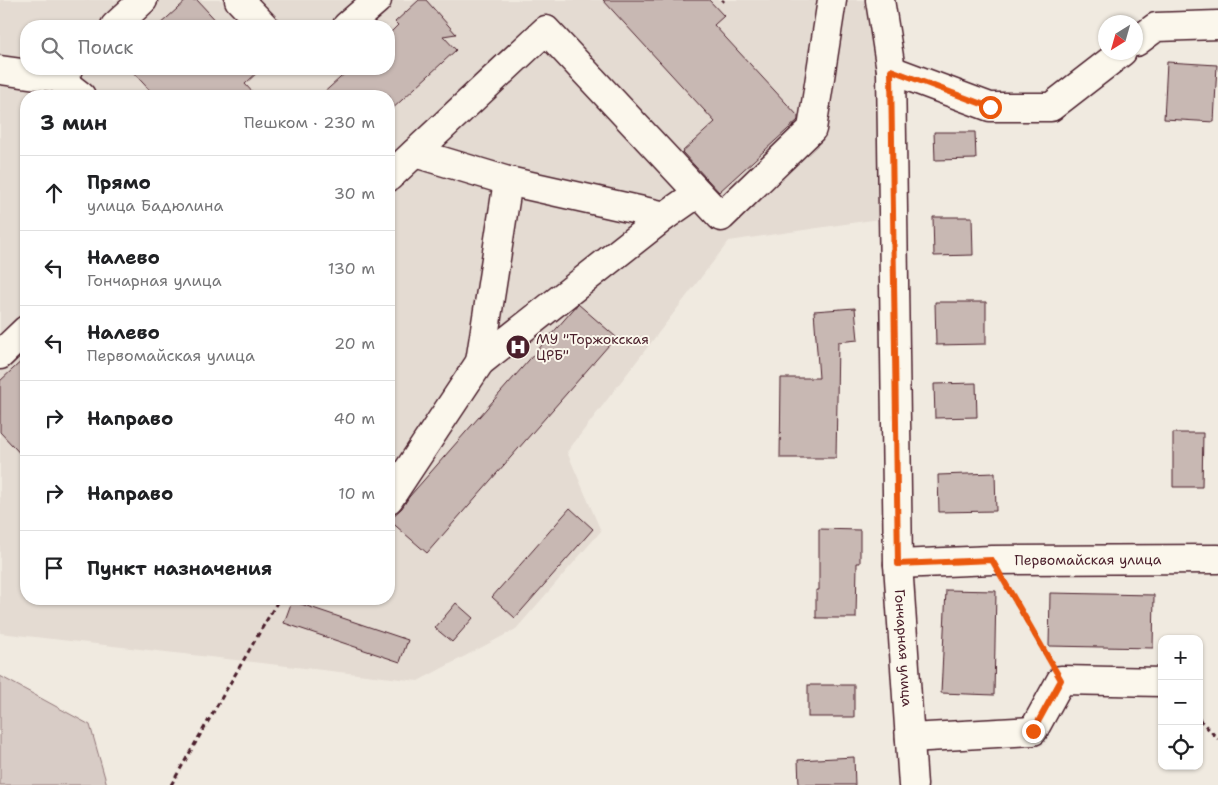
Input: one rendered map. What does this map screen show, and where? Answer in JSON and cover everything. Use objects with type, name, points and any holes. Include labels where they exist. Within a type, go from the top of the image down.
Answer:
[{"type":"street","points":[[121,20],[143,0]]},
{"type":"street","points":[[239,0],[258,20]]},
{"type":"street","points":[[354,20],[377,0]]},
{"type":"street","points":[[395,171],[546,30],[721,217],[812,129],[832,0]]},
{"type":"street","name":"Гончарная улица","points":[[880,0],[891,70],[898,564],[914,785]]},
{"type":"street","points":[[1143,37],[1156,27],[1218,25]]},
{"type":"street","points":[[891,70],[990,107],[1052,107],[1112,60]]},
{"type":"street","points":[[0,70],[20,71]]},
{"type":"street","points":[[65,75],[76,90]]},
{"type":"street","points":[[415,153],[508,181],[665,216]]},
{"type":"street","points":[[480,362],[508,181]]},
{"type":"street","points":[[395,490],[480,362],[665,216],[698,193]]},
{"type":"street","points":[[0,355],[20,336]]},
{"type":"street","name":"Первомайская улица","points":[[898,564],[992,560],[1218,559]]},
{"type":"street","points":[[910,738],[1033,731],[1061,680],[1158,682]]},
{"type":"path","points":[[992,560],[1061,680]]},
{"type":"path","points":[[171,785],[276,605]]},
{"type":"path","points":[[1203,723],[1218,739]]},
{"type":"shaded area","name":"МУ \"Торжокская ЦРБ\"","points":[[0,0],[869,0],[878,70],[879,219],[729,241],[567,452],[601,531],[516,629],[418,681],[0,633]]},
{"type":"shaded area","points":[[0,676],[90,725],[107,785],[0,785]]},
{"type":"building","points":[[187,0],[197,0],[215,20],[165,20]]},
{"type":"building","points":[[419,0],[426,0],[456,34],[443,36],[456,50],[395,106],[395,90],[327,90],[343,75],[395,75],[395,28],[398,25],[395,22]]},
{"type":"building","points":[[603,0],[709,0],[724,16],[714,25],[798,116],[798,120],[719,192],[682,152],[715,122]]},
{"type":"building","points":[[1167,62],[1217,65],[1214,122],[1164,119]]},
{"type":"building","points":[[136,75],[255,75],[245,84],[250,90],[149,90]]},
{"type":"building","points":[[934,132],[975,132],[976,159],[935,160]]},
{"type":"building","points":[[933,217],[972,217],[973,255],[934,256]]},
{"type":"building","points":[[935,302],[986,302],[986,344],[936,345]]},
{"type":"building","points":[[578,304],[616,337],[427,553],[395,525],[395,514]]},
{"type":"building","points":[[855,308],[858,340],[838,342],[836,458],[780,458],[781,378],[819,378],[814,311]]},
{"type":"building","points":[[20,363],[20,454],[0,432],[0,381]]},
{"type":"building","points":[[976,383],[977,417],[935,418],[934,384]]},
{"type":"building","points":[[1173,433],[1203,433],[1202,487],[1173,487]]},
{"type":"building","points":[[995,473],[996,511],[939,512],[938,475]]},
{"type":"building","points":[[570,508],[593,529],[515,618],[492,597]]},
{"type":"building","points":[[819,529],[860,530],[856,618],[816,618],[816,590],[819,590]]},
{"type":"building","points":[[946,590],[996,591],[994,695],[941,693]]},
{"type":"building","points":[[1050,593],[1154,595],[1153,648],[1049,646]]},
{"type":"building","points":[[456,603],[473,618],[452,642],[435,628]]},
{"type":"building","points":[[291,605],[304,605],[408,640],[400,662],[284,623]]},
{"type":"building","points":[[808,685],[854,685],[854,717],[808,717]]},
{"type":"building","points":[[854,757],[855,785],[799,785],[798,760]]},
{"type":"place","name":"МУ \"Торжокская ЦРБ\"","points":[[518,347]]},
{"type":"route","points":[[990,107],[891,70],[898,564],[992,560],[1061,680],[1033,731]]}]
